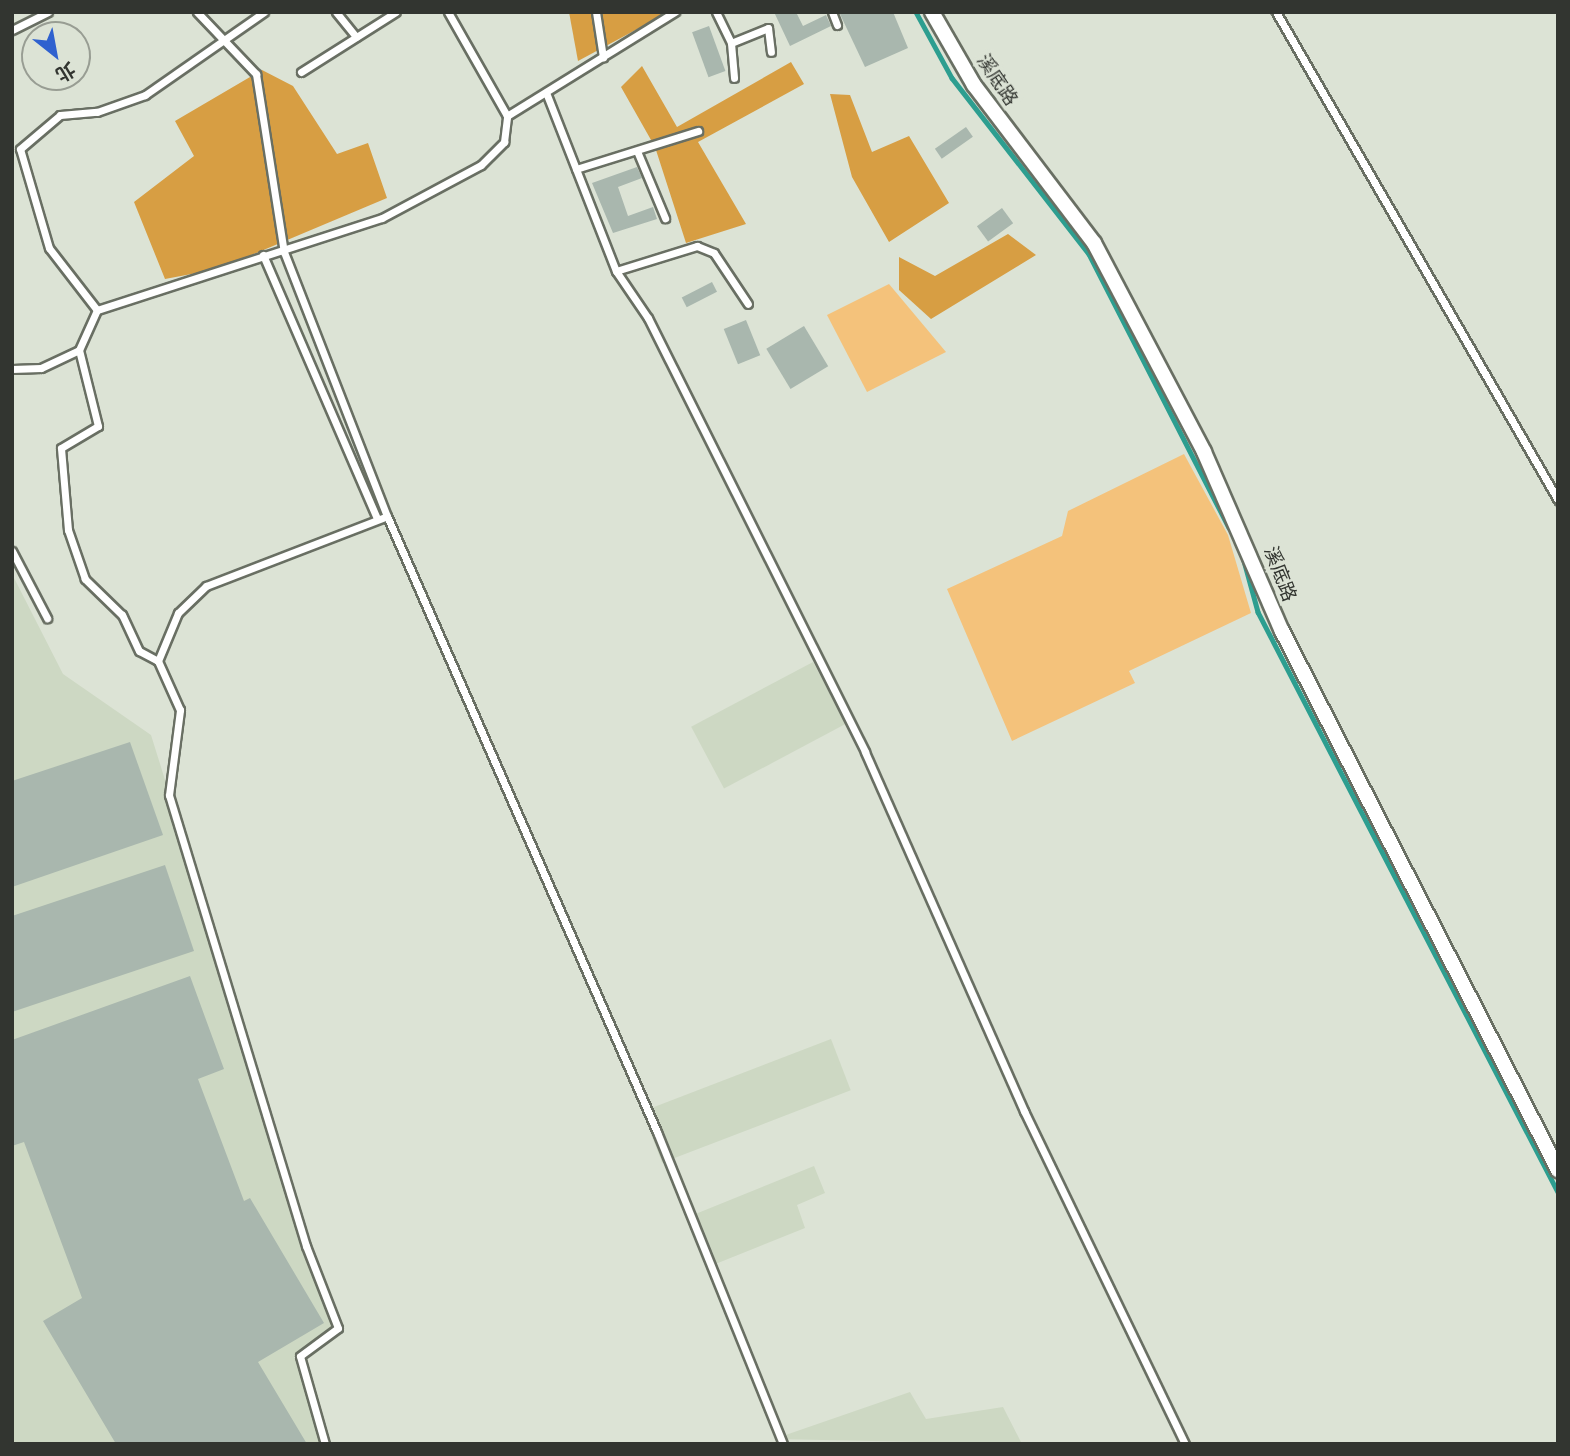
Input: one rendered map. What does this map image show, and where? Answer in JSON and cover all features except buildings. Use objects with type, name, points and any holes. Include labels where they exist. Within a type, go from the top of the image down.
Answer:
[{"type":"street","name":"溪底路","points":[[932,12],[974,85],[1094,243],[1204,452],[1282,631],[1558,1170]]},
{"type":"lane","points":[[12,30],[48,12]]},
{"type":"lane","points":[[197,12],[256,74],[284,252],[387,516],[657,1132],[783,1444]]},
{"type":"lane","points":[[97,310],[49,248],[20,149],[60,115],[97,112],[145,95],[219,38],[264,12]]},
{"type":"lane","points":[[336,12],[356,37]]},
{"type":"lane","points":[[302,72],[396,12]]},
{"type":"lane","points":[[325,1444],[300,1356],[338,1328],[306,1246],[169,795],[180,710],[158,661],[139,651],[122,615],[85,579],[68,530],[61,447],[99,426],[79,350],[97,310],[263,255],[284,252],[382,218],[481,165],[504,142],[507,116],[448,12]]},
{"type":"lane","points":[[596,12],[603,57]]},
{"type":"lane","points":[[507,116],[547,95],[675,12]]},
{"type":"lane","points":[[716,12],[731,43],[734,78]]},
{"type":"lane","points":[[832,12],[837,25]]},
{"type":"lane","points":[[1276,12],[1558,500]]},
{"type":"lane","points":[[731,43],[768,28],[771,52]]},
{"type":"lane","points":[[547,95],[616,271],[654,330],[865,752],[1024,1111],[1185,1444]]},
{"type":"lane","points":[[576,169],[698,131]]},
{"type":"lane","points":[[636,151],[665,218]]},
{"type":"lane","points":[[616,271],[697,246],[714,253],[748,304]]},
{"type":"lane","points":[[263,255],[377,518]]},
{"type":"lane","points":[[12,369],[41,368],[79,350]]},
{"type":"lane","points":[[158,661],[178,613],[206,586],[387,516]]},
{"type":"lane","points":[[12,551],[47,618]]},
{"type":"shaded area","points":[[569,12],[669,12],[578,61]]},
{"type":"shaded area","points":[[791,62],[804,84],[698,142],[746,224],[686,243],[655,147],[621,87],[642,66],[677,127]]},
{"type":"shaded area","points":[[262,70],[293,86],[337,154],[368,143],[387,198],[218,269],[165,279],[134,202],[194,156],[175,121]]},
{"type":"shaded area","points":[[830,94],[850,95],[872,152],[909,136],[949,203],[889,242],[852,177]]},
{"type":"shaded area","points":[[1008,234],[1036,255],[931,319],[899,290],[899,257],[935,276]]},
{"type":"shaded area","points":[[889,284],[946,352],[867,392],[827,315]]},
{"type":"shaded area","points":[[1184,454],[1228,535],[1251,613],[1129,671],[1135,683],[1012,741],[947,589],[1062,536],[1068,511]]},
{"type":"shaded area","points":[[12,574],[63,674],[151,735],[337,1331],[294,1357],[327,1444],[12,1444]]},
{"type":"shaded area","points":[[813,662],[846,724],[724,789],[691,727]]},
{"type":"shaded area","points":[[831,1039],[851,1090],[662,1163],[642,1111]]},
{"type":"shaded area","points":[[814,1166],[825,1193],[797,1205],[805,1228],[713,1265],[688,1217]]},
{"type":"shaded area","points":[[910,1392],[926,1419],[1003,1407],[1022,1444],[774,1439]]},
{"type":"waterway","points":[[916,12],[952,78],[1089,254],[1229,527]]},
{"type":"waterway","points":[[1243,557],[1258,612],[1558,1192]]}]
